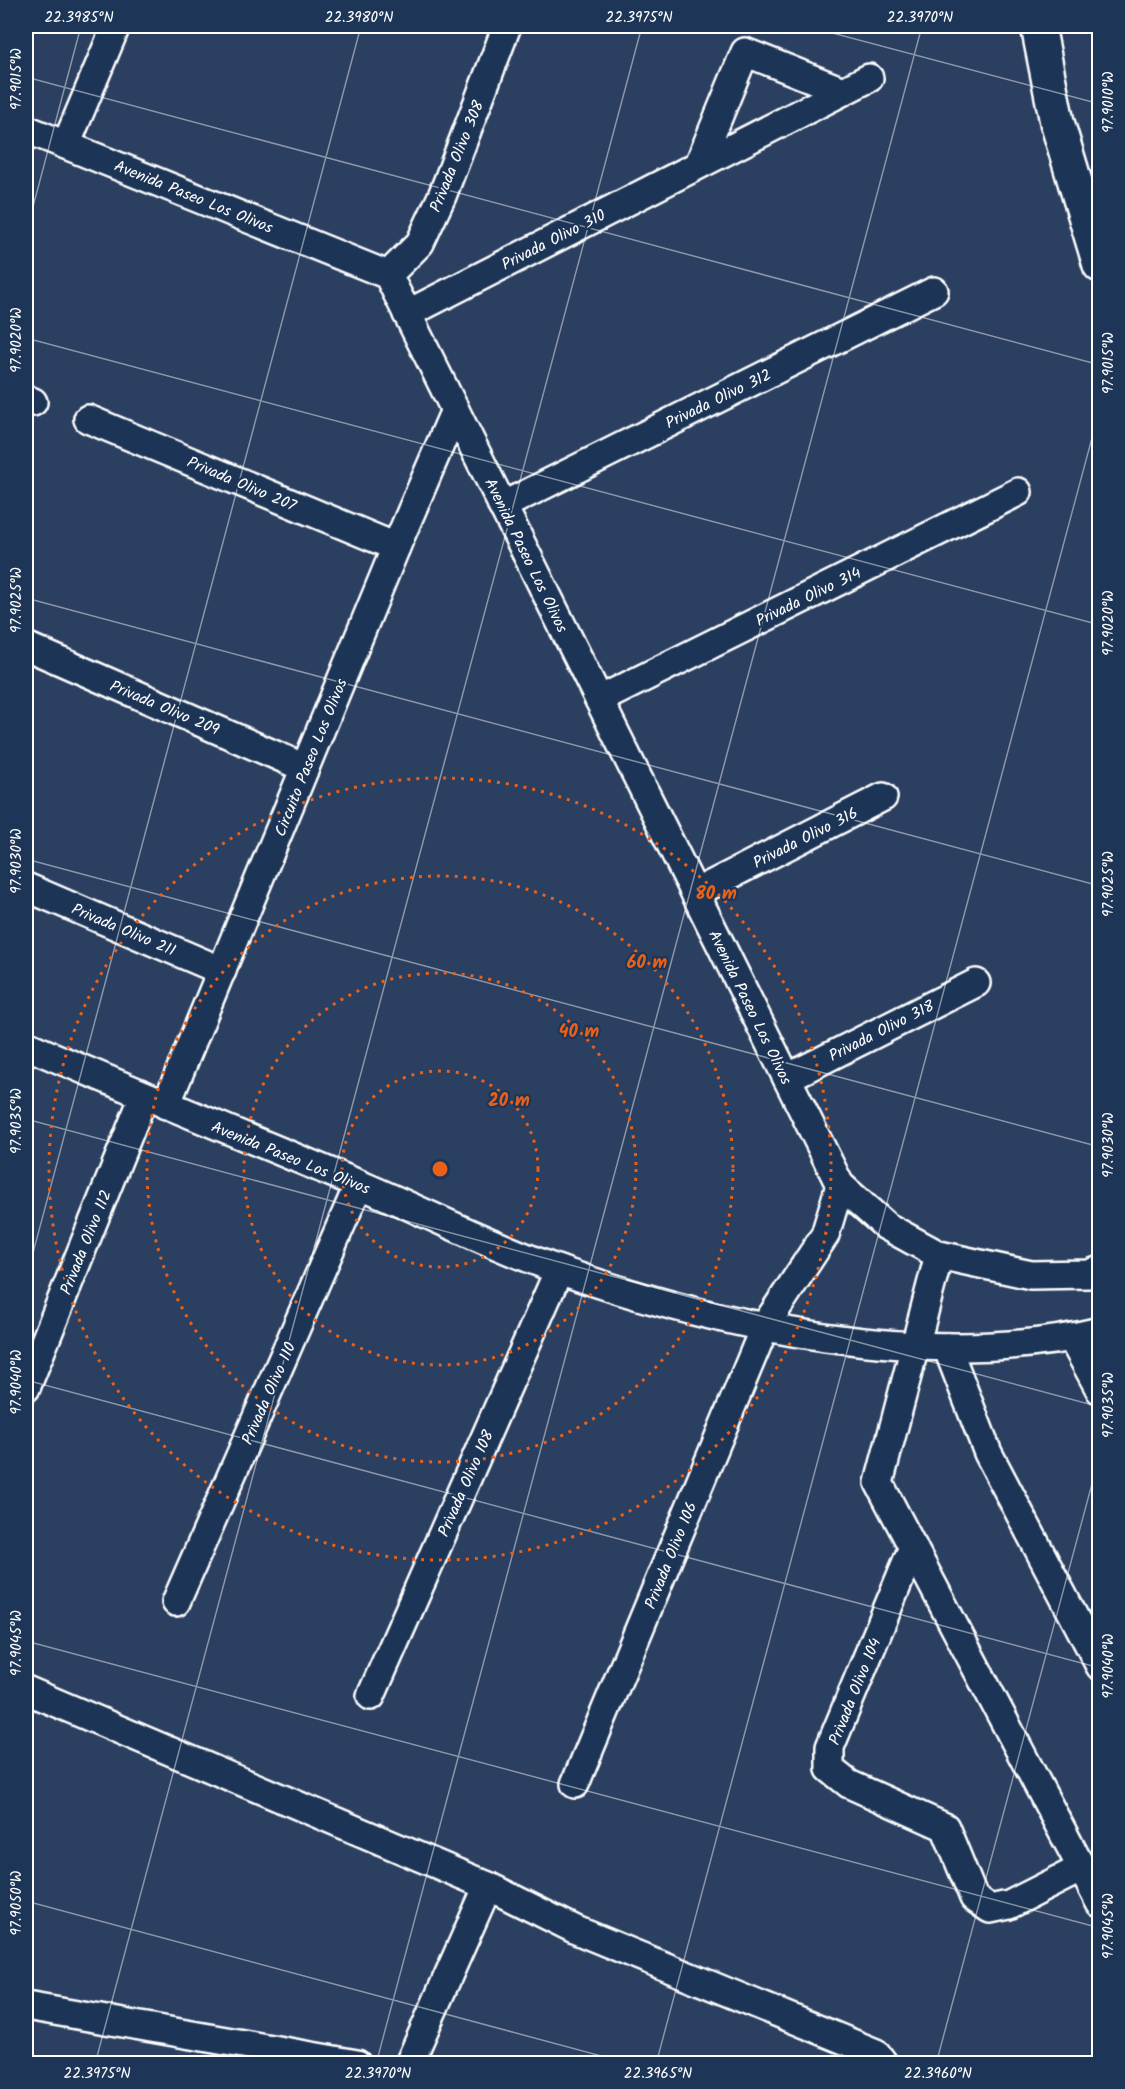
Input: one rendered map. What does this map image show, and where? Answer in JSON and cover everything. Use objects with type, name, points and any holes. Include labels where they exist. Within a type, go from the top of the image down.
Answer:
[{"type":"street","points":[[66,145],[116,26]]},
{"type":"street","name":"Privada Olivo 308","points":[[388,275],[420,243],[442,196],[507,26]]},
{"type":"street","points":[[1038,26],[1057,122],[1100,265]]},
{"type":"street","points":[[699,164],[745,52],[843,91]]},
{"type":"street","name":"Privada Olivo 310","points":[[407,314],[868,78]]},
{"type":"street","name":"Avenida Paseo Los Olivos","points":[[26,129],[388,275],[840,1185],[886,1226],[939,1255],[1031,1275],[1089,1274],[1100,1270]]},
{"type":"street","name":"Privada Olivo 312","points":[[502,506],[934,291]]},
{"type":"street","name":"Circuito Paseo Los Olivos","points":[[155,1101],[222,971],[396,547],[455,410]]},
{"type":"street","name":"Privada Olivo 207","points":[[88,419],[396,547]]},
{"type":"street","name":"Privada Olivo 314","points":[[599,700],[1017,492]]},
{"type":"street","name":"Privada Olivo 209","points":[[26,646],[305,768]]},
{"type":"street","name":"Privada Olivo 316","points":[[695,893],[883,797]]},
{"type":"street","name":"Privada Olivo 211","points":[[26,887],[222,971]]},
{"type":"street","name":"Privada Olivo 318","points":[[787,1078],[976,983]]},
{"type":"street","name":"Avenida Paseo Los Olivos","points":[[26,1045],[559,1270],[674,1304],[832,1339],[916,1346],[985,1347],[1072,1338],[1100,1331]]},
{"type":"street","name":"Privada Olivo 112","points":[[26,1388],[155,1101]]},
{"type":"street","name":"Privada Olivo 110","points":[[177,1602],[359,1184]]},
{"type":"street","points":[[765,1326],[825,1235],[840,1185]]},
{"type":"street","points":[[939,1255],[879,1483],[1100,1903]]},
{"type":"street","name":"Privada Olivo 108","points":[[371,1696],[559,1270]]},
{"type":"street","name":"Privada Olivo 106","points":[[575,1784],[765,1326]]},
{"type":"street","points":[[1072,1338],[1100,1390]]},
{"type":"street","points":[[947,1347],[988,1453],[1100,1666]]},
{"type":"street","name":"Privada Olivo 104","points":[[913,1547],[830,1747],[830,1769],[849,1784],[945,1827],[974,1898],[990,1909],[1009,1905],[1082,1868]]},
{"type":"street","points":[[26,1690],[488,1886],[576,1930],[876,2053],[884,2064]]},
{"type":"street","points":[[409,2064],[488,1886]]},
{"type":"street","points":[[26,2006],[357,2064]]}]
